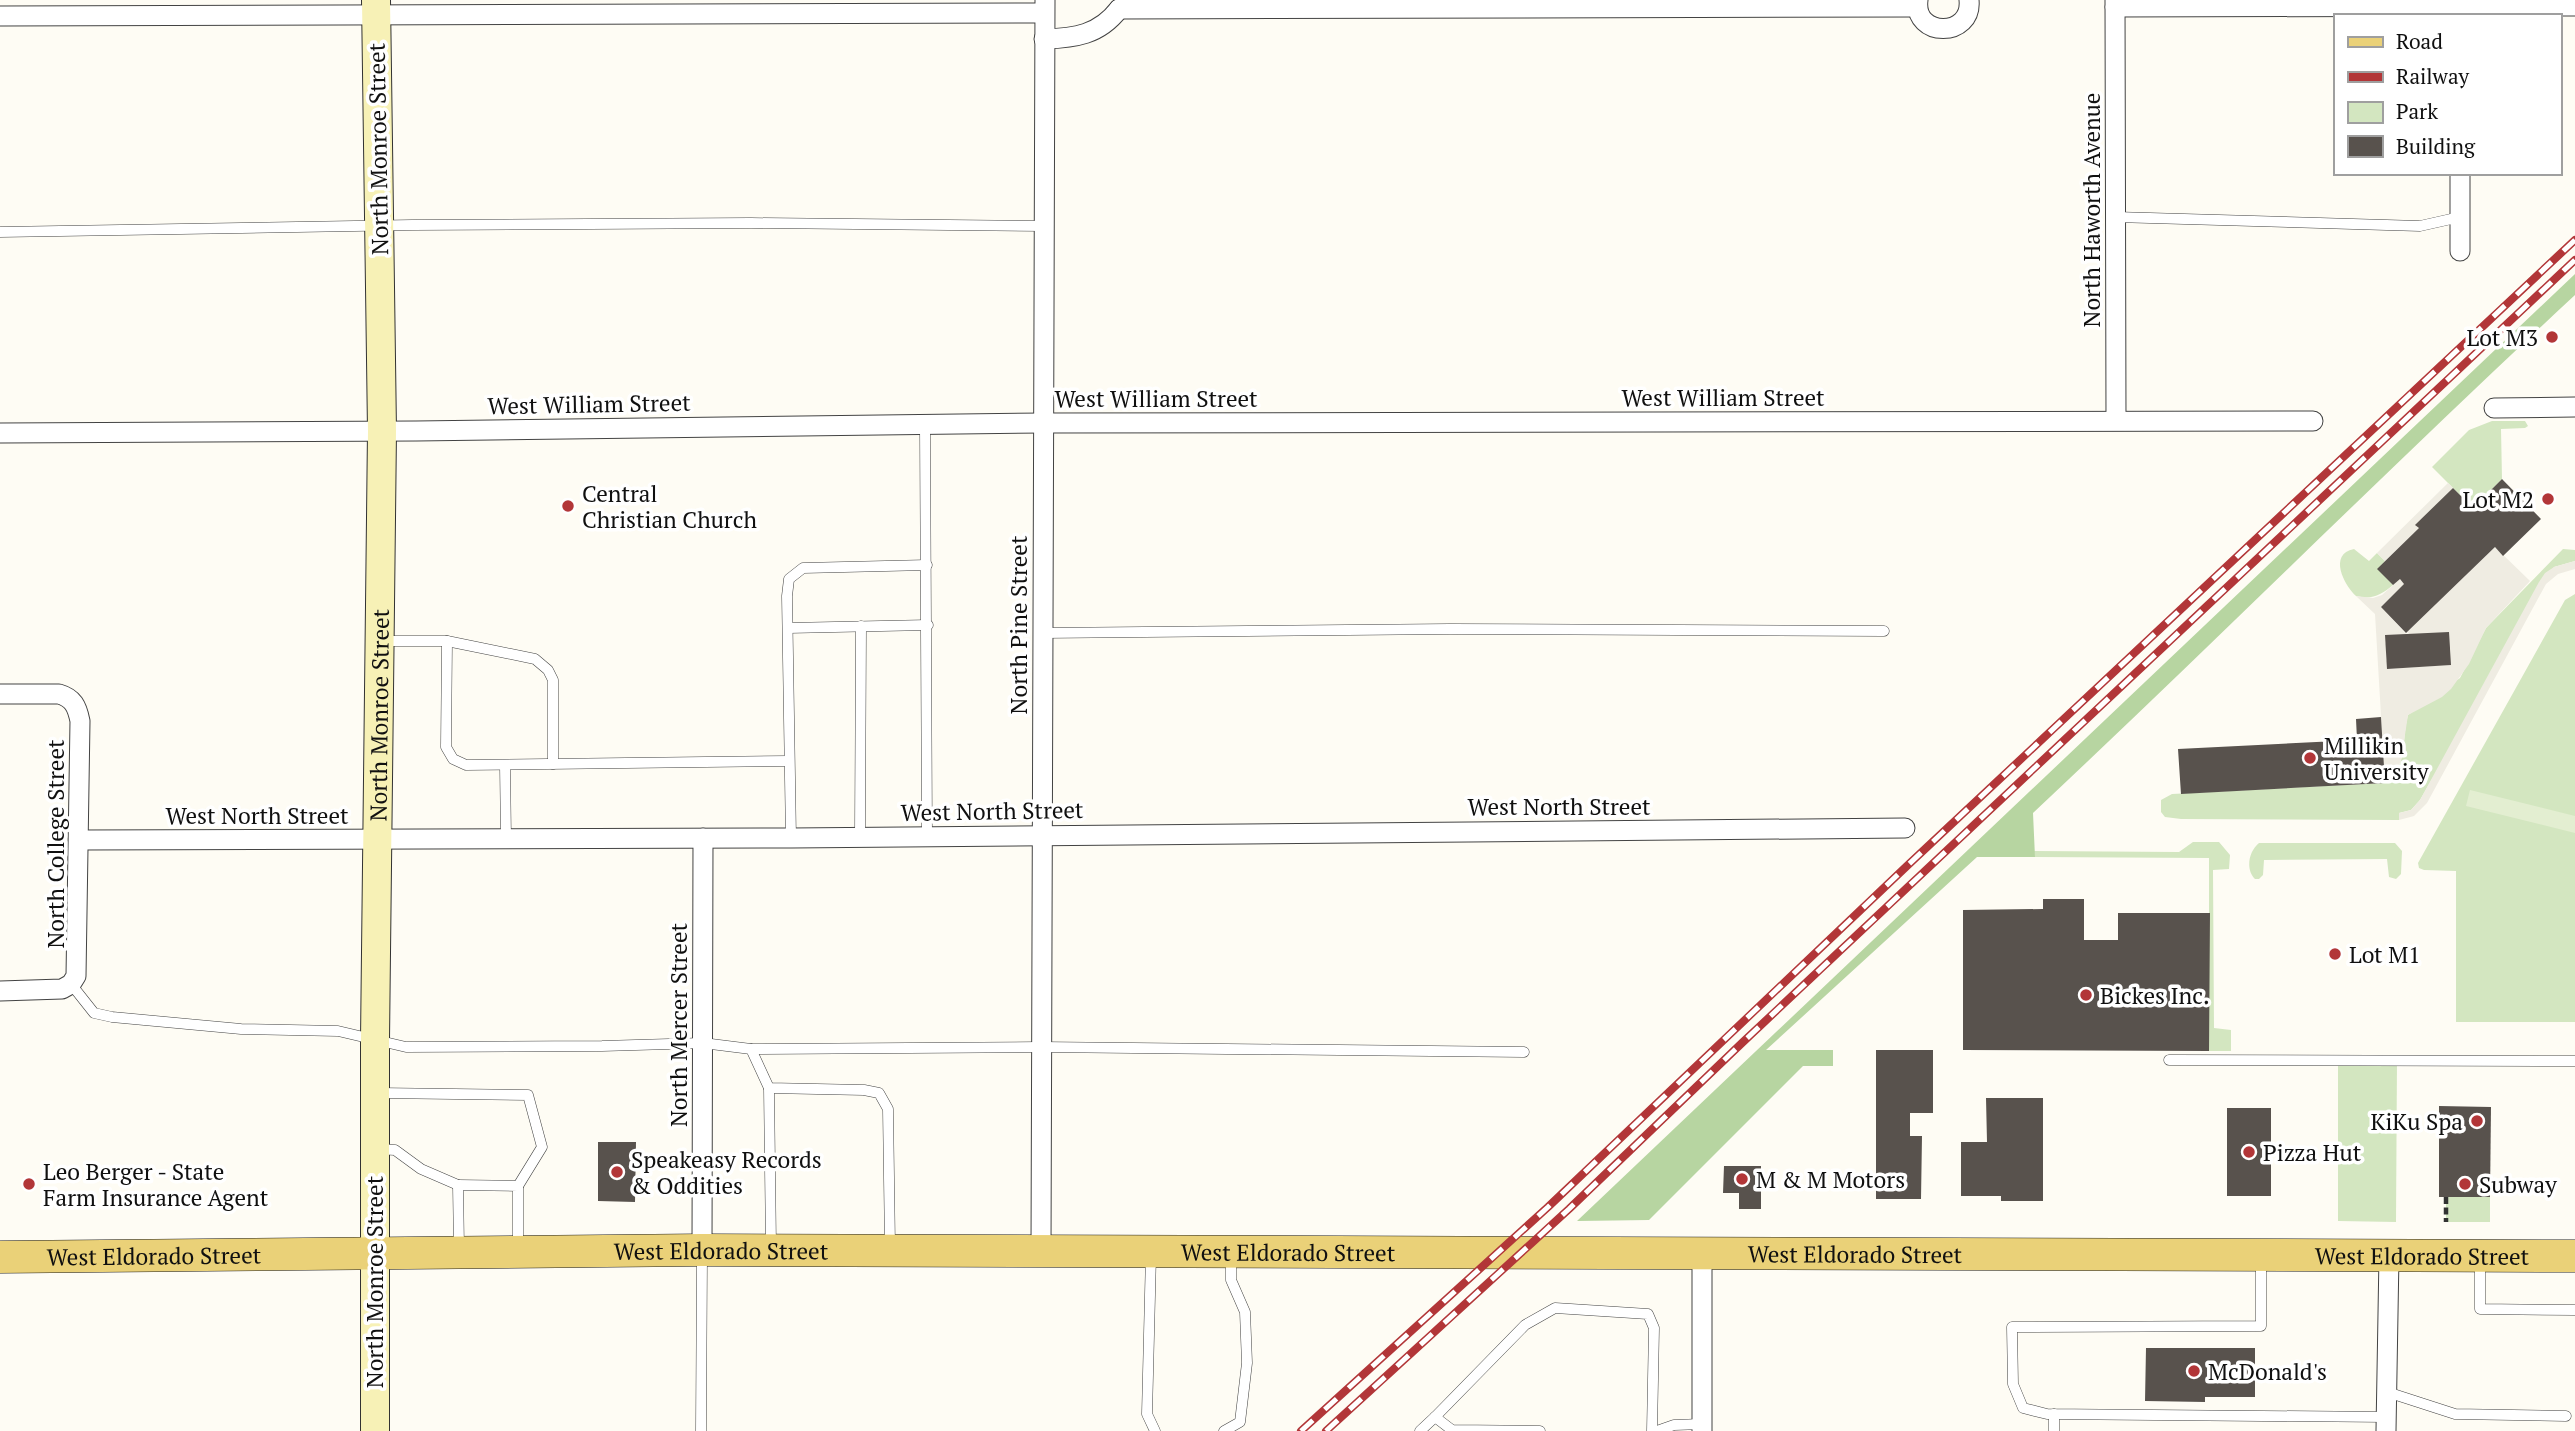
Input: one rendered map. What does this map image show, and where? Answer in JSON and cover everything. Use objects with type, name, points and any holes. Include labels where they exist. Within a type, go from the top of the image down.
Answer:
[{"type":"main road","name":"West Eldorado Street","points":[[0,1257],[702,1250],[2575,1256]]},
{"type":"street","points":[[1044,39],[1089,34],[1111,19],[1115,5],[1918,4],[1920,16],[1931,27],[1950,29],[1958,26],[1965,18],[1969,0]]},
{"type":"street","points":[[2115,4],[2575,6]]},
{"type":"street","name":"North Haworth Avenue","points":[[2115,4],[2116,420]]},
{"type":"street","points":[[0,16],[376,7],[1044,6]]},
{"type":"street","name":"North Pine Street","points":[[1041,1250],[1044,6]]},
{"type":"street","name":"North Monroe Street","points":[[374,1431],[374,1149],[382,431],[376,7]]},
{"type":"street","points":[[2460,175],[2460,251]]},
{"type":"street","points":[[2494,408],[2575,407]]},
{"type":"street","name":"West William Street","points":[[0,433],[1044,423],[2313,421]]},
{"type":"street","name":"North College Street","points":[[0,694],[68,696],[75,703],[80,721],[78,966],[71,984]]},
{"type":"street","name":"West North Street","points":[[79,840],[791,838],[1905,828]]},
{"type":"street","name":"North Mercer Street","points":[[702,1250],[703,838]]},
{"type":"street","points":[[0,991],[52,991],[71,984]]},
{"type":"street","points":[[1702,1252],[1702,1427]]},
{"type":"street","points":[[2386,1424],[2389,1255]]},
{"type":"lane","points":[[2116,217],[2420,226],[2460,217]]},
{"type":"lane","points":[[0,232],[751,223],[1044,226]]},
{"type":"lane","points":[[925,425],[927,835]]},
{"type":"lane","points":[[791,838],[789,579],[803,568],[927,565]]},
{"type":"lane","points":[[788,628],[928,625]]},
{"type":"lane","points":[[860,836],[861,626]]},
{"type":"lane","points":[[1042,633],[1450,629],[1884,631]]},
{"type":"lane","points":[[379,641],[447,641],[535,659],[548,670],[553,680],[553,764]]},
{"type":"lane","points":[[447,641],[446,747],[453,759],[466,765],[789,761]]},
{"type":"lane","points":[[505,765],[506,839]]},
{"type":"lane","points":[[71,984],[94,1013],[112,1017],[241,1029],[338,1031],[406,1047],[703,1043],[751,1049],[1041,1047],[1524,1052]]},
{"type":"lane","points":[[751,1049],[769,1088],[771,1250]]},
{"type":"lane","points":[[2169,1060],[2575,1060]]},
{"type":"lane","points":[[769,1088],[864,1090],[879,1093],[888,1109],[890,1250]]},
{"type":"lane","points":[[375,1093],[528,1095],[542,1147],[518,1186],[518,1251]]},
{"type":"lane","points":[[374,1149],[395,1150],[421,1169],[458,1185],[518,1186]]},
{"type":"lane","points":[[458,1185],[459,1252]]},
{"type":"lane","name":"North Mercer Street","points":[[701,1426],[702,1250]]},
{"type":"lane","points":[[1151,1251],[1147,1414],[1155,1431]]},
{"type":"lane","points":[[1224,1431],[1240,1422],[1247,1363],[1245,1312],[1231,1280],[1231,1251]]},
{"type":"lane","points":[[2262,1254],[2261,1326],[2012,1327],[2013,1384],[2023,1408],[2054,1414],[2386,1424]]},
{"type":"lane","points":[[2480,1254],[2480,1309],[2575,1310]]},
{"type":"lane","points":[[1420,1431],[1525,1325],[1555,1308],[1648,1314],[1654,1328],[1655,1431],[1674,1425],[1702,1427]]},
{"type":"lane","points":[[2387,1392],[2455,1414],[2566,1416]]},
{"type":"lane","points":[[2054,1414],[2054,1431]]},
{"type":"lane","points":[[1435,1417],[1452,1430],[1540,1431]]},
{"type":"path","points":[[2446,1197],[2446,1222]]},
{"type":"green space","points":[[2575,274],[2575,295],[2033,813],[2035,857],[1977,857],[1766,1050],[1833,1050],[1833,1066],[1803,1066],[1649,1220],[1577,1221]]},
{"type":"green space","points":[[2492,421],[2525,421],[2528,426],[2501,429],[2502,479],[2473,508],[2432,467],[2469,430]]},
{"type":"green space","points":[[2354,549],[2369,561],[2377,553],[2385,561],[2378,569],[2393,585],[2376,596],[2356,596],[2343,578],[2340,563],[2346,552]]},
{"type":"green space","points":[[2563,549],[2575,550],[2575,561],[2554,567],[2420,800],[2411,810],[2399,813],[2399,820],[2181,819],[2165,817],[2161,812],[2161,800],[2172,794],[2385,783],[2398,769],[2408,715],[2460,678],[2486,628]]},
{"type":"green space","points":[[2575,594],[2575,1022],[2456,1022],[2456,871],[2424,870],[2419,868],[2418,863],[2565,600]]},
{"type":"green space","points":[[2470,790],[2575,816],[2575,833],[2466,806]]},
{"type":"green space","points":[[2193,842],[2219,842],[2230,855],[2229,869],[2213,870],[2214,1028],[2231,1030],[2231,1051],[2209,1051],[2209,858],[2035,857],[2034,851],[2179,852]]},
{"type":"green space","points":[[2259,843],[2395,843],[2402,851],[2401,874],[2396,879],[2389,877],[2387,859],[2264,860],[2263,875],[2255,879],[2250,870],[2250,860]]},
{"type":"green space","points":[[2338,1060],[2397,1060],[2396,1222],[2338,1221]]},
{"type":"green space","points":[[2446,1197],[2490,1197],[2490,1222],[2446,1222]]},
{"type":"shaded area","points":[[2448,483],[2453,488],[2416,525],[2419,528],[2385,561],[2377,553]]},
{"type":"shaded area","points":[[2495,547],[2530,581],[2486,628],[2469,664],[2451,689],[2442,697],[2408,715],[2401,761],[2393,776],[2385,783],[2375,614],[2356,596],[2373,598],[2382,595],[2400,579],[2404,584],[2381,607],[2406,634],[2387,669],[2450,665],[2407,632]]},
{"type":"shaded area","points":[[2575,561],[2575,569],[2558,574],[2546,584],[2427,803],[2414,816],[2399,820],[2399,813],[2411,810],[2420,800],[2545,573],[2554,567]]},
{"type":"building","points":[[2502,479],[2541,519],[2503,556],[2495,547],[2406,633],[2381,607],[2404,584],[2400,579],[2393,585],[2377,569],[2419,528],[2415,525],[2453,488],[2473,508]]},
{"type":"building","points":[[2449,632],[2451,665],[2387,669],[2385,635]]},
{"type":"building","points":[[2381,717],[2385,783],[2181,794],[2178,749],[2357,740],[2356,719]]},
{"type":"building","name":"Bickes Inc.","points":[[2043,899],[2084,899],[2084,940],[2118,940],[2118,913],[2210,913],[2209,1051],[1963,1050],[1963,910],[2043,909]]},
{"type":"building","points":[[1876,1050],[1933,1050],[1933,1113],[1910,1113],[1910,1136],[1922,1136],[1921,1199],[1876,1199]]},
{"type":"building","points":[[1986,1098],[2043,1098],[2043,1201],[2001,1201],[2001,1196],[1961,1196],[1961,1142],[1987,1142]]},
{"type":"building","points":[[2439,1106],[2491,1107],[2490,1197],[2439,1197]]},
{"type":"building","name":"Pizza Hut","points":[[2227,1108],[2271,1108],[2271,1196],[2227,1196]]},
{"type":"building","name":"Speakeasy Records & Oddities","points":[[598,1142],[636,1142],[635,1202],[598,1201]]},
{"type":"building","name":"M & M Motors","points":[[1724,1166],[1761,1166],[1761,1209],[1739,1209],[1739,1193],[1723,1193]]},
{"type":"building","points":[[2146,1348],[2255,1348],[2255,1397],[2205,1397],[2205,1402],[2145,1401]]},
{"type":"railway","points":[[1301,1431],[1548,1207],[1909,864],[2575,240]]},
{"type":"railway","points":[[1326,1431],[1569,1209],[2575,260]]},
{"type":"place","name":"Lot M3","points":[[2552,337]]},
{"type":"place","name":"Lot M2","points":[[2548,499]]},
{"type":"place","name":"Central Christian Church","points":[[568,506]]},
{"type":"place","name":"Millikin University","points":[[2310,758]]},
{"type":"place","name":"Lot M1","points":[[2335,954]]},
{"type":"place","name":"Bickes Inc.","points":[[2086,995]]},
{"type":"place","name":"KiKu Spa","points":[[2477,1121]]},
{"type":"place","name":"Pizza Hut","points":[[2249,1152]]},
{"type":"place","name":"Speakeasy Records & Oddities","points":[[617,1172]]},
{"type":"place","name":"M & M Motors","points":[[1742,1179]]},
{"type":"place","name":"Leo Berger - State Farm Insurance Agent","points":[[29,1184]]},
{"type":"place","name":"Subway","points":[[2465,1184]]},
{"type":"place","name":"McDonald's","points":[[2194,1371]]}]
